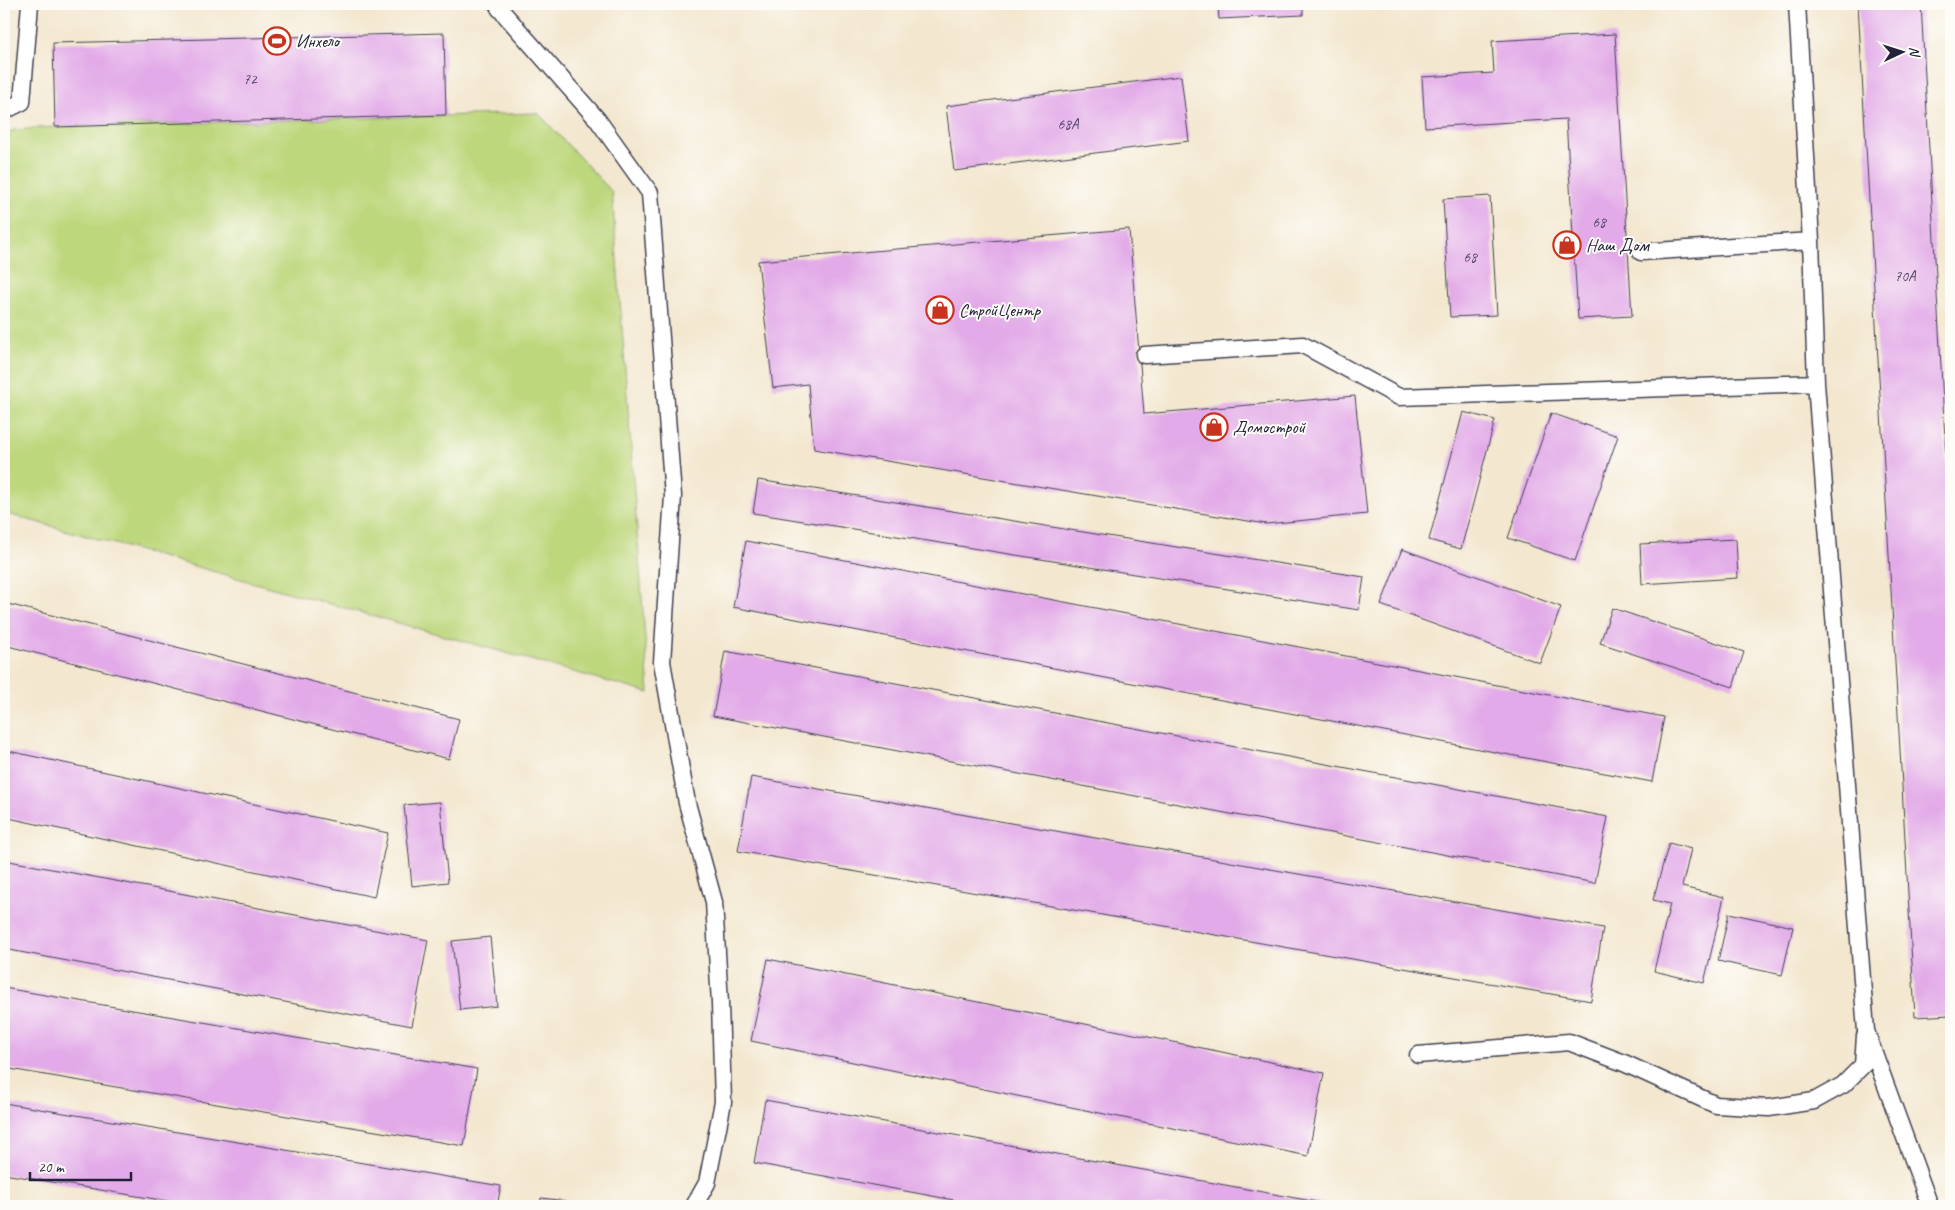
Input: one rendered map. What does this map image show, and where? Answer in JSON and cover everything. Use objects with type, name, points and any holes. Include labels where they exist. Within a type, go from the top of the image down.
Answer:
[{"type":"lane","points":[[4,111],[22,102],[30,4]]},
{"type":"lane","points":[[499,4],[499,8],[597,120],[650,193],[673,496],[662,662],[687,803],[714,902],[720,1003],[723,1102],[707,1183],[694,1206]]},
{"type":"lane","points":[[1418,1055],[1569,1042],[1624,1063],[1716,1106],[1769,1108],[1814,1100],[1843,1084],[1863,1065],[1866,1031],[1816,383],[1811,241],[1798,4]]},
{"type":"lane","points":[[1641,252],[1811,241]]},
{"type":"lane","points":[[1144,355],[1303,345],[1400,397],[1816,383]]},
{"type":"lane","points":[[1866,1031],[1930,1206]]},
{"type":"green space","points":[[538,113],[612,192],[649,693],[4,513],[4,135],[14,130],[55,127]]},
{"type":"building","points":[[1218,4],[1303,4],[1303,15],[1219,19]]},
{"type":"building","points":[[1858,4],[1921,4],[1951,548],[1951,1015],[1915,1017]]},
{"type":"building","points":[[444,33],[446,115],[55,127],[53,43]]},
{"type":"building","points":[[1615,34],[1632,316],[1578,319],[1566,119],[1425,127],[1422,77],[1494,73],[1492,41]]},
{"type":"building","points":[[1181,76],[1189,141],[954,171],[946,106]]},
{"type":"building","points":[[1490,196],[1497,315],[1450,317],[1443,199]]},
{"type":"building","points":[[1129,229],[1144,414],[1355,396],[1367,514],[1266,524],[814,449],[808,384],[773,388],[758,261]]},
{"type":"building","points":[[1463,412],[1495,420],[1461,549],[1429,540]]},
{"type":"building","points":[[1551,413],[1618,436],[1575,561],[1508,538]]},
{"type":"building","points":[[758,480],[1364,577],[1359,610],[753,513]]},
{"type":"building","points":[[1736,539],[1738,578],[1642,584],[1640,544]]},
{"type":"building","points":[[746,541],[1664,717],[1652,782],[733,607]]},
{"type":"building","points":[[1402,549],[1561,607],[1540,663],[1381,605]]},
{"type":"building","points":[[4,603],[459,719],[449,759],[4,645]]},
{"type":"building","points":[[1612,608],[1744,652],[1733,687],[1600,643]]},
{"type":"building","points":[[725,651],[1608,817],[1595,883],[713,716]]},
{"type":"building","points":[[4,750],[388,833],[374,897],[4,817]]},
{"type":"building","points":[[751,777],[1603,928],[1591,1001],[738,851]]},
{"type":"building","points":[[440,802],[448,882],[412,886],[404,805]]},
{"type":"building","points":[[1669,843],[1691,849],[1682,887],[1724,897],[1704,983],[1654,971],[1670,904],[1653,900]]},
{"type":"building","points":[[4,860],[428,940],[412,1026],[4,949]]},
{"type":"building","points":[[1729,913],[1793,927],[1782,975],[1718,961]]},
{"type":"building","points":[[490,937],[497,1006],[460,1010],[452,941]]},
{"type":"building","points":[[768,959],[1324,1073],[1308,1156],[751,1041]]},
{"type":"building","points":[[4,988],[477,1069],[464,1146],[4,1068]]},
{"type":"building","points":[[765,1100],[1333,1206],[986,1206],[754,1163]]},
{"type":"building","points":[[4,1103],[501,1186],[497,1206],[197,1206],[4,1174]]},
{"type":"building","points":[[541,1198],[567,1201],[566,1206],[540,1206]]},
{"type":"place","name":"Инхело","points":[[277,41]]},
{"type":"place","name":"Наш Дом","points":[[1567,245]]},
{"type":"place","name":"СтройЦентр","points":[[940,310]]},
{"type":"place","name":"Домострой","points":[[1214,427]]}]
